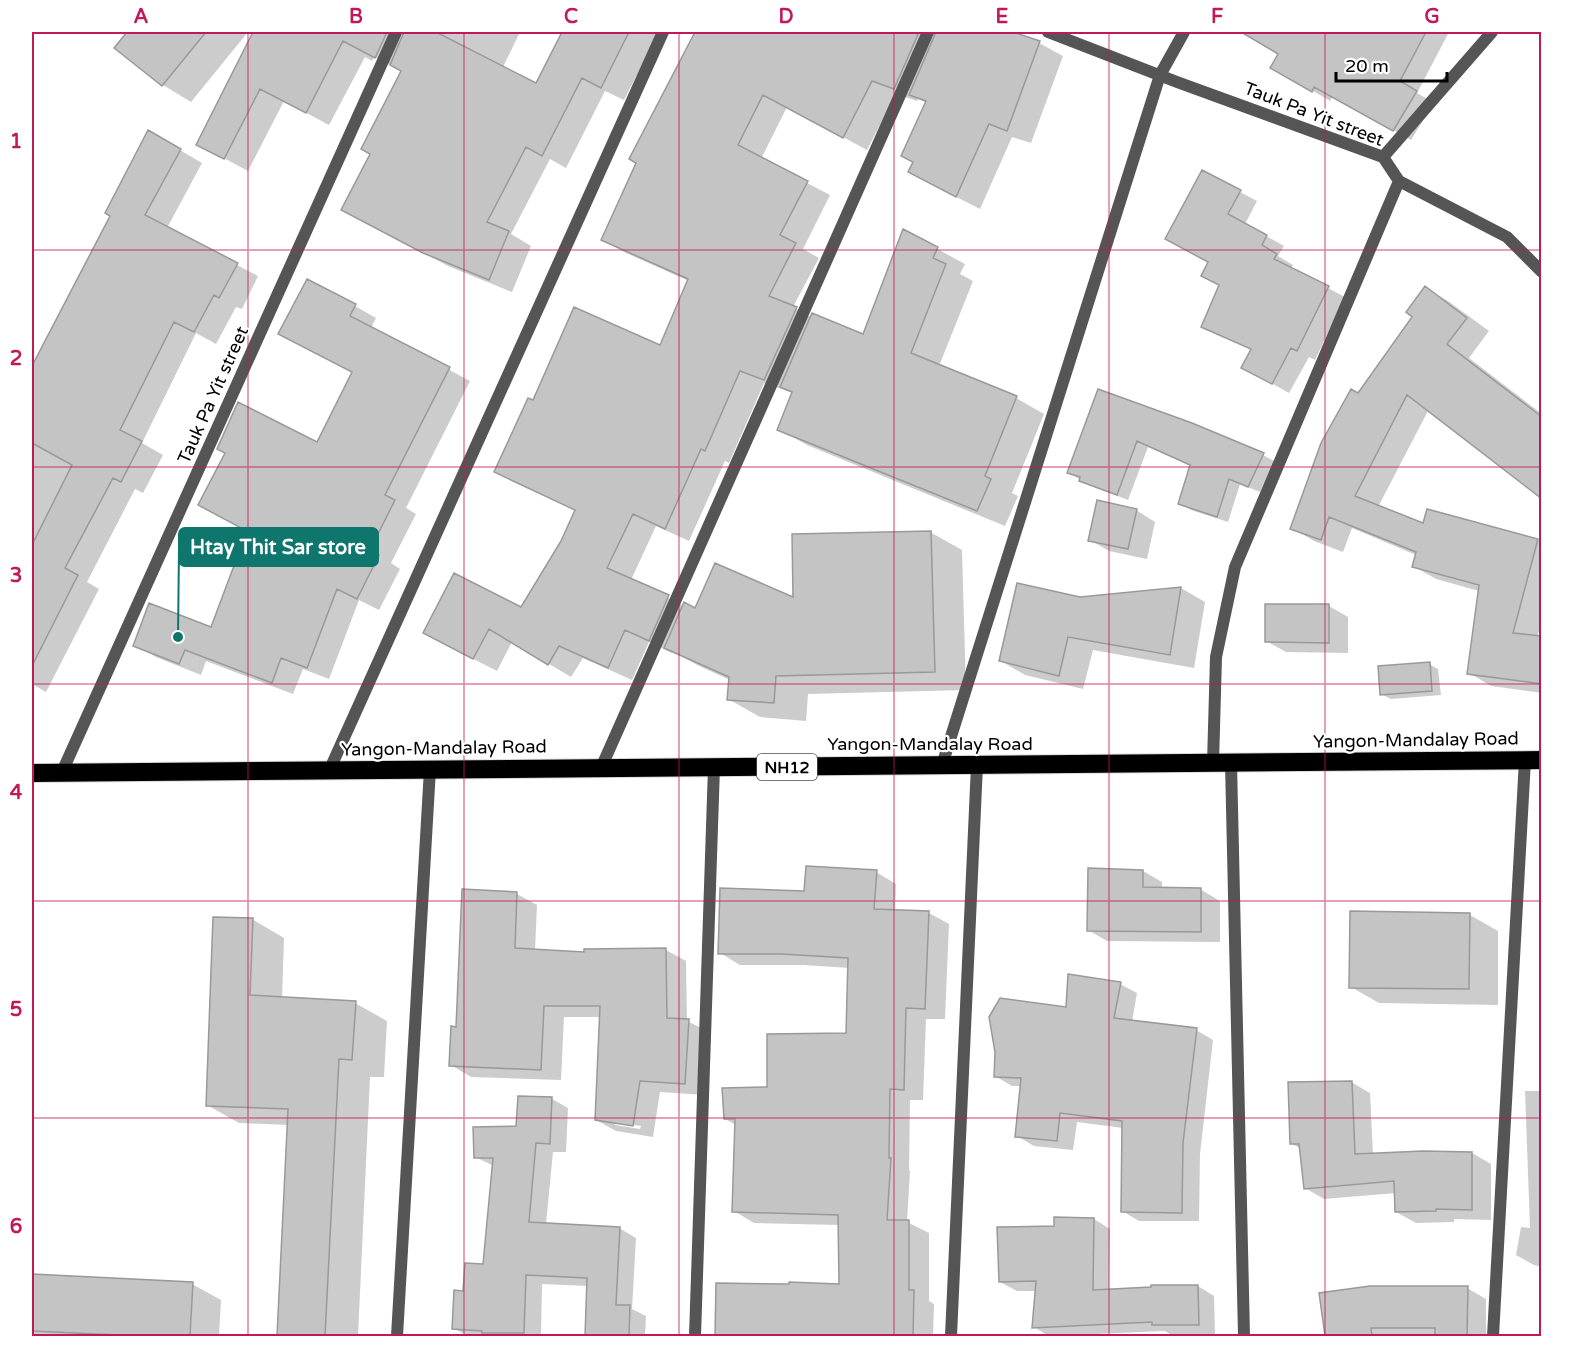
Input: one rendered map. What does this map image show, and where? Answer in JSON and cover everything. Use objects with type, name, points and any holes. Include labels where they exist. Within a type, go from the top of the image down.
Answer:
[{"type":"highway","name":"Yangon-Mandalay Road","points":[[32,773],[1533,760]]},
{"type":"street","name":"Tauk Pa Yit street","points":[[62,772],[396,32]]},
{"type":"street","points":[[329,771],[663,32]]},
{"type":"street","points":[[601,768],[928,32]]},
{"type":"street","name":"Tauk Pa Yit street","points":[[1048,32],[1383,157],[1399,182]]},
{"type":"street","points":[[942,765],[1160,75],[1184,32]]},
{"type":"street","points":[[1383,157],[1492,32]]},
{"type":"street","points":[[1244,1336],[1216,657],[1235,567],[1399,182],[1508,237],[1542,272]]},
{"type":"street","points":[[1493,1336],[1533,760]]},
{"type":"street","points":[[951,1336],[977,765]]},
{"type":"street","points":[[695,1336],[714,767]]},
{"type":"street","points":[[397,1336],[430,769]]},
{"type":"building","points":[[127,32],[206,32],[162,86],[114,48]]},
{"type":"building","points":[[253,32],[387,32],[375,58],[343,41],[306,113],[260,89],[224,159],[196,145]]},
{"type":"building","points":[[404,32],[436,32],[536,83],[562,32],[629,32],[601,88],[582,78],[542,156],[526,147],[487,222],[509,231],[489,280],[423,253],[341,210],[370,154],[361,149],[401,71],[390,65]]},
{"type":"building","points":[[695,32],[919,32],[894,89],[872,81],[843,138],[763,95],[738,145],[808,181],[780,235],[796,243],[769,296],[797,307],[764,380],[740,371],[705,451],[701,449],[665,529],[633,514],[607,568],[669,595],[649,641],[625,630],[608,668],[559,646],[548,665],[489,629],[473,659],[423,633],[454,573],[521,607],[561,541],[575,510],[494,472],[528,398],[533,400],[574,307],[660,345],[688,279],[601,240],[636,163],[629,159]]},
{"type":"building","points":[[936,32],[1013,32],[1040,41],[1007,131],[989,124],[956,197],[908,172],[913,162],[901,156],[926,101],[909,95]]},
{"type":"building","points":[[1241,32],[1426,32],[1400,81],[1417,91],[1393,131],[1314,87],[1312,92],[1270,68],[1278,54]]},
{"type":"building","points":[[148,130],[181,149],[145,215],[238,263],[219,298],[214,295],[194,332],[174,322],[120,430],[142,441],[121,482],[113,478],[65,568],[78,575],[32,666],[32,545],[72,465],[32,443],[32,366],[110,216],[105,213]]},
{"type":"building","points":[[1202,170],[1241,190],[1228,214],[1267,235],[1262,245],[1277,254],[1274,259],[1329,286],[1297,351],[1291,348],[1272,384],[1241,368],[1251,349],[1201,327],[1219,285],[1201,276],[1208,262],[1165,239]]},
{"type":"building","points":[[903,229],[938,247],[933,258],[946,264],[911,353],[1017,396],[985,476],[991,479],[977,511],[777,430],[792,392],[780,387],[812,313],[863,334]]},
{"type":"building","points":[[307,279],[356,304],[350,316],[450,367],[385,495],[395,500],[370,550],[379,555],[357,599],[337,589],[307,668],[281,658],[272,683],[185,650],[179,664],[133,646],[149,603],[211,627],[247,531],[198,505],[225,453],[217,449],[238,402],[317,442],[352,372],[278,334]]},
{"type":"building","points":[[1425,286],[1467,318],[1447,344],[1542,417],[1542,499],[1407,395],[1355,496],[1423,523],[1427,509],[1538,539],[1513,633],[1542,636],[1542,684],[1467,674],[1479,585],[1412,567],[1416,552],[1329,517],[1321,540],[1290,529],[1321,443],[1351,389],[1358,393],[1412,317],[1406,312]]},
{"type":"building","points":[[1098,389],[1192,423],[1264,453],[1248,487],[1229,479],[1217,517],[1178,504],[1190,465],[1137,441],[1117,495],[1079,481],[1080,477],[1067,473]]},
{"type":"building","points":[[1097,500],[1137,509],[1128,549],[1088,541]]},
{"type":"building","points":[[931,531],[935,672],[776,676],[774,703],[727,700],[729,677],[664,648],[684,602],[695,608],[715,563],[793,597],[792,534]]},
{"type":"building","points":[[1017,583],[1080,597],[1181,587],[1170,655],[1068,637],[1059,676],[999,661]]},
{"type":"building","points":[[1265,604],[1329,604],[1329,643],[1265,642]]},
{"type":"building","points":[[1430,662],[1432,691],[1380,695],[1378,666]]},
{"type":"building","points":[[806,866],[877,870],[874,909],[929,911],[925,1009],[906,1008],[904,1090],[890,1089],[889,1158],[891,1158],[887,1220],[909,1220],[909,1290],[914,1290],[913,1336],[715,1336],[716,1283],[839,1284],[838,1215],[732,1212],[735,1119],[724,1119],[722,1088],[767,1087],[767,1034],[846,1033],[848,958],[781,954],[718,954],[720,888],[804,891]]},
{"type":"building","points":[[1088,868],[1143,870],[1143,887],[1201,888],[1201,932],[1087,931]]},
{"type":"building","points":[[462,889],[517,892],[515,948],[584,952],[584,949],[666,948],[667,1018],[689,1019],[685,1084],[640,1081],[633,1126],[595,1120],[600,1006],[544,1006],[541,1070],[449,1066],[451,1026],[456,1027]]},
{"type":"building","points":[[1350,911],[1470,913],[1469,989],[1349,988]]},
{"type":"building","points":[[213,917],[253,918],[250,995],[356,1001],[352,1060],[339,1059],[325,1336],[277,1336],[288,1109],[206,1106]]},
{"type":"building","points":[[1068,974],[1121,982],[1114,1018],[1197,1028],[1183,1143],[1182,1213],[1121,1212],[1122,1121],[1060,1113],[1057,1141],[1015,1137],[1021,1078],[994,1077],[995,1052],[989,1017],[1000,998],[1066,1007]]},
{"type":"building","points":[[1352,1081],[1355,1154],[1423,1151],[1472,1152],[1472,1210],[1436,1209],[1436,1211],[1395,1212],[1394,1181],[1304,1189],[1299,1144],[1290,1144],[1288,1082]]},
{"type":"building","points":[[518,1096],[552,1097],[550,1144],[536,1143],[529,1222],[620,1227],[616,1305],[630,1305],[629,1336],[585,1336],[587,1278],[526,1275],[524,1333],[482,1333],[482,1331],[452,1329],[454,1290],[463,1291],[465,1263],[483,1264],[493,1158],[474,1158],[473,1127],[516,1126]]},
{"type":"building","points":[[1054,1217],[1094,1218],[1093,1290],[1151,1287],[1151,1285],[1198,1285],[1199,1325],[1152,1325],[1152,1322],[1032,1328],[1036,1281],[999,1282],[997,1227],[1054,1226]]},
{"type":"building","points":[[32,1274],[193,1282],[190,1336],[32,1331]]},
{"type":"building","points":[[1370,1286],[1468,1286],[1467,1336],[1435,1336],[1435,1328],[1371,1328],[1372,1336],[1325,1336],[1319,1293]]},
{"type":"place","name":"Htay Thit Sar store","points":[[178,637]]}]
